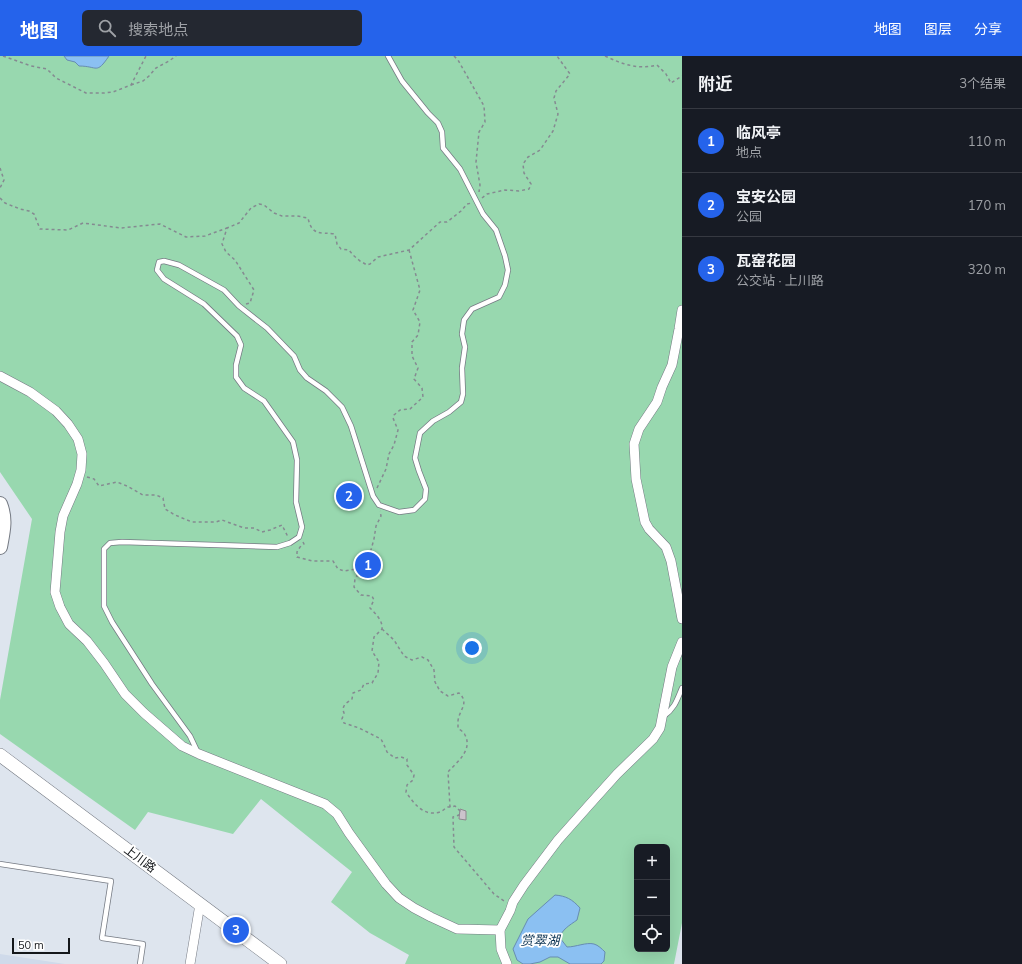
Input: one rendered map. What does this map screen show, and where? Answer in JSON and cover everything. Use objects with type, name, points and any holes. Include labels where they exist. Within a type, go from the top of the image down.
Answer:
[{"type":"main road","points":[[0,504],[4,521],[0,547]]},
{"type":"main road","name":"上川路","points":[[0,754],[199,908],[266,964]]},
{"type":"main road","name":"上川路","points":[[0,764],[199,908],[280,964]]},
{"type":"street","points":[[682,310],[672,365],[662,386],[657,402],[639,429],[634,444],[636,479],[646,522],[649,529],[666,547],[671,561],[682,619]]},
{"type":"street","points":[[0,376],[30,392],[56,411],[68,424],[78,439],[82,454],[81,470],[77,484],[63,516],[60,532],[55,592],[60,607],[70,624],[104,663],[125,694],[144,713],[182,746],[325,804],[337,814],[386,884],[398,898],[431,917],[457,929],[500,930]]},
{"type":"street","points":[[506,964],[501,949],[500,930],[513,902],[558,840],[617,774],[652,739],[660,728],[672,667],[682,642]]},
{"type":"street","points":[[190,964],[199,908]]},
{"type":"lane","points":[[199,754],[190,736],[152,684],[112,622],[104,606],[104,549],[110,543],[122,542],[277,547],[290,543],[299,537],[302,527],[296,502],[297,460],[293,442],[264,400],[244,388],[236,378],[236,365],[241,345],[237,336],[204,304],[164,279],[157,270],[159,262],[164,261],[179,265],[224,290],[239,306],[267,328],[294,356],[300,370],[307,378],[326,391],[342,407],[351,426],[374,496],[379,505],[399,512],[414,510],[425,499],[426,489],[415,458],[420,433],[433,421],[449,412],[462,402],[462,368],[465,347],[462,334],[464,320],[472,309],[498,297],[505,286],[508,270],[496,230],[483,214],[460,169],[443,148],[442,132],[438,123],[402,81],[388,56]]},
{"type":"lane","points":[[662,717],[674,707],[682,688]]},
{"type":"lane","points":[[0,864],[111,881],[102,938],[143,944],[140,964]]},
{"type":"path","points":[[3,56],[31,66],[47,69],[56,78],[86,93],[113,92],[143,81],[156,68],[176,56]]},
{"type":"path","points":[[131,85],[146,56]]},
{"type":"path","points":[[454,56],[458,60],[484,106],[485,122],[479,132],[476,162],[480,185],[477,202]]},
{"type":"path","points":[[0,198],[5,203],[34,214],[40,229],[68,230],[83,223],[121,228],[160,224],[186,237],[205,236],[239,223],[250,208],[259,204],[264,205],[274,213],[282,216],[308,218],[310,227],[316,232],[335,234],[341,249],[349,250],[360,261],[367,265],[378,257],[409,250],[440,222],[447,222],[462,211],[467,204],[477,202],[487,194],[505,190],[519,191],[529,189],[531,184],[524,173],[523,164],[528,157],[540,150],[553,131],[558,114],[554,98],[556,91],[570,74],[557,56]]},
{"type":"path","points":[[605,56],[617,62],[634,67],[651,67],[657,65],[666,74],[670,82],[682,76]]},
{"type":"path","points":[[0,168],[4,180],[0,188]]},
{"type":"path","points":[[227,228],[222,244],[226,252],[235,260],[254,290],[250,303],[239,306]]},
{"type":"path","points":[[374,496],[381,483],[389,454],[394,445],[398,430],[394,415],[400,410],[410,408],[423,397],[422,388],[414,379],[418,368],[412,356],[412,342],[418,334],[420,322],[413,310],[420,290],[409,250]]},
{"type":"path","points":[[79,476],[94,479],[99,486],[117,482],[143,495],[156,495],[163,498],[165,509],[192,522],[216,522],[222,520],[244,528],[254,528],[262,532],[282,525],[288,539],[303,541],[304,544],[297,552],[298,557],[312,561],[333,561],[338,569],[344,572],[362,568],[355,579],[354,587],[361,595],[372,596],[374,600],[370,608],[377,614],[382,629],[394,640],[404,656],[412,660],[422,657],[428,660],[434,670],[435,682],[440,690],[448,696],[459,693],[463,696],[464,702],[458,720],[458,728],[465,735],[468,744],[466,751],[448,772],[450,807]]},
{"type":"path","points":[[369,558],[376,526],[381,516],[379,505]]},
{"type":"path","points":[[382,629],[374,637],[372,651],[379,662],[378,673],[372,683],[364,684],[361,690],[353,693],[352,699],[344,705],[342,719],[344,723],[359,728],[381,739],[387,752],[395,758],[401,757],[407,759],[407,765],[414,775],[413,780],[408,785],[406,792],[420,809],[432,814],[454,806],[460,811],[460,815],[453,818],[454,847],[494,894],[512,907]]},
{"type":"shaded area","points":[[0,954],[65,964],[0,964]]},
{"type":"green space","points":[[0,56],[682,56],[682,923],[674,964],[405,964],[409,955],[370,933],[331,902],[352,872],[261,799],[233,834],[148,812],[135,830],[0,734],[0,700],[32,519],[0,472]]},
{"type":"water","points":[[64,56],[109,56],[102,66],[96,68],[79,66],[75,62],[67,60]]},
{"type":"water","name":"赏翠湖","points":[[555,895],[569,898],[580,908],[577,920],[564,930],[560,938],[567,947],[588,944],[597,945],[605,952],[604,961],[601,964],[570,964],[558,957],[550,957],[540,962],[530,964],[523,964],[517,960],[513,949],[528,919]]},
{"type":"building","points":[[369,557],[373,561],[377,572],[371,577],[363,572],[359,562],[362,559]]},
{"type":"building","points":[[460,809],[466,811],[466,820],[459,819]]},
{"type":"place","name":"宝安公园","points":[[349,496]]},
{"type":"place","name":"临风亭","points":[[368,565]]},
{"type":"place","name":"瓦窑花园","points":[[236,930]]}]
